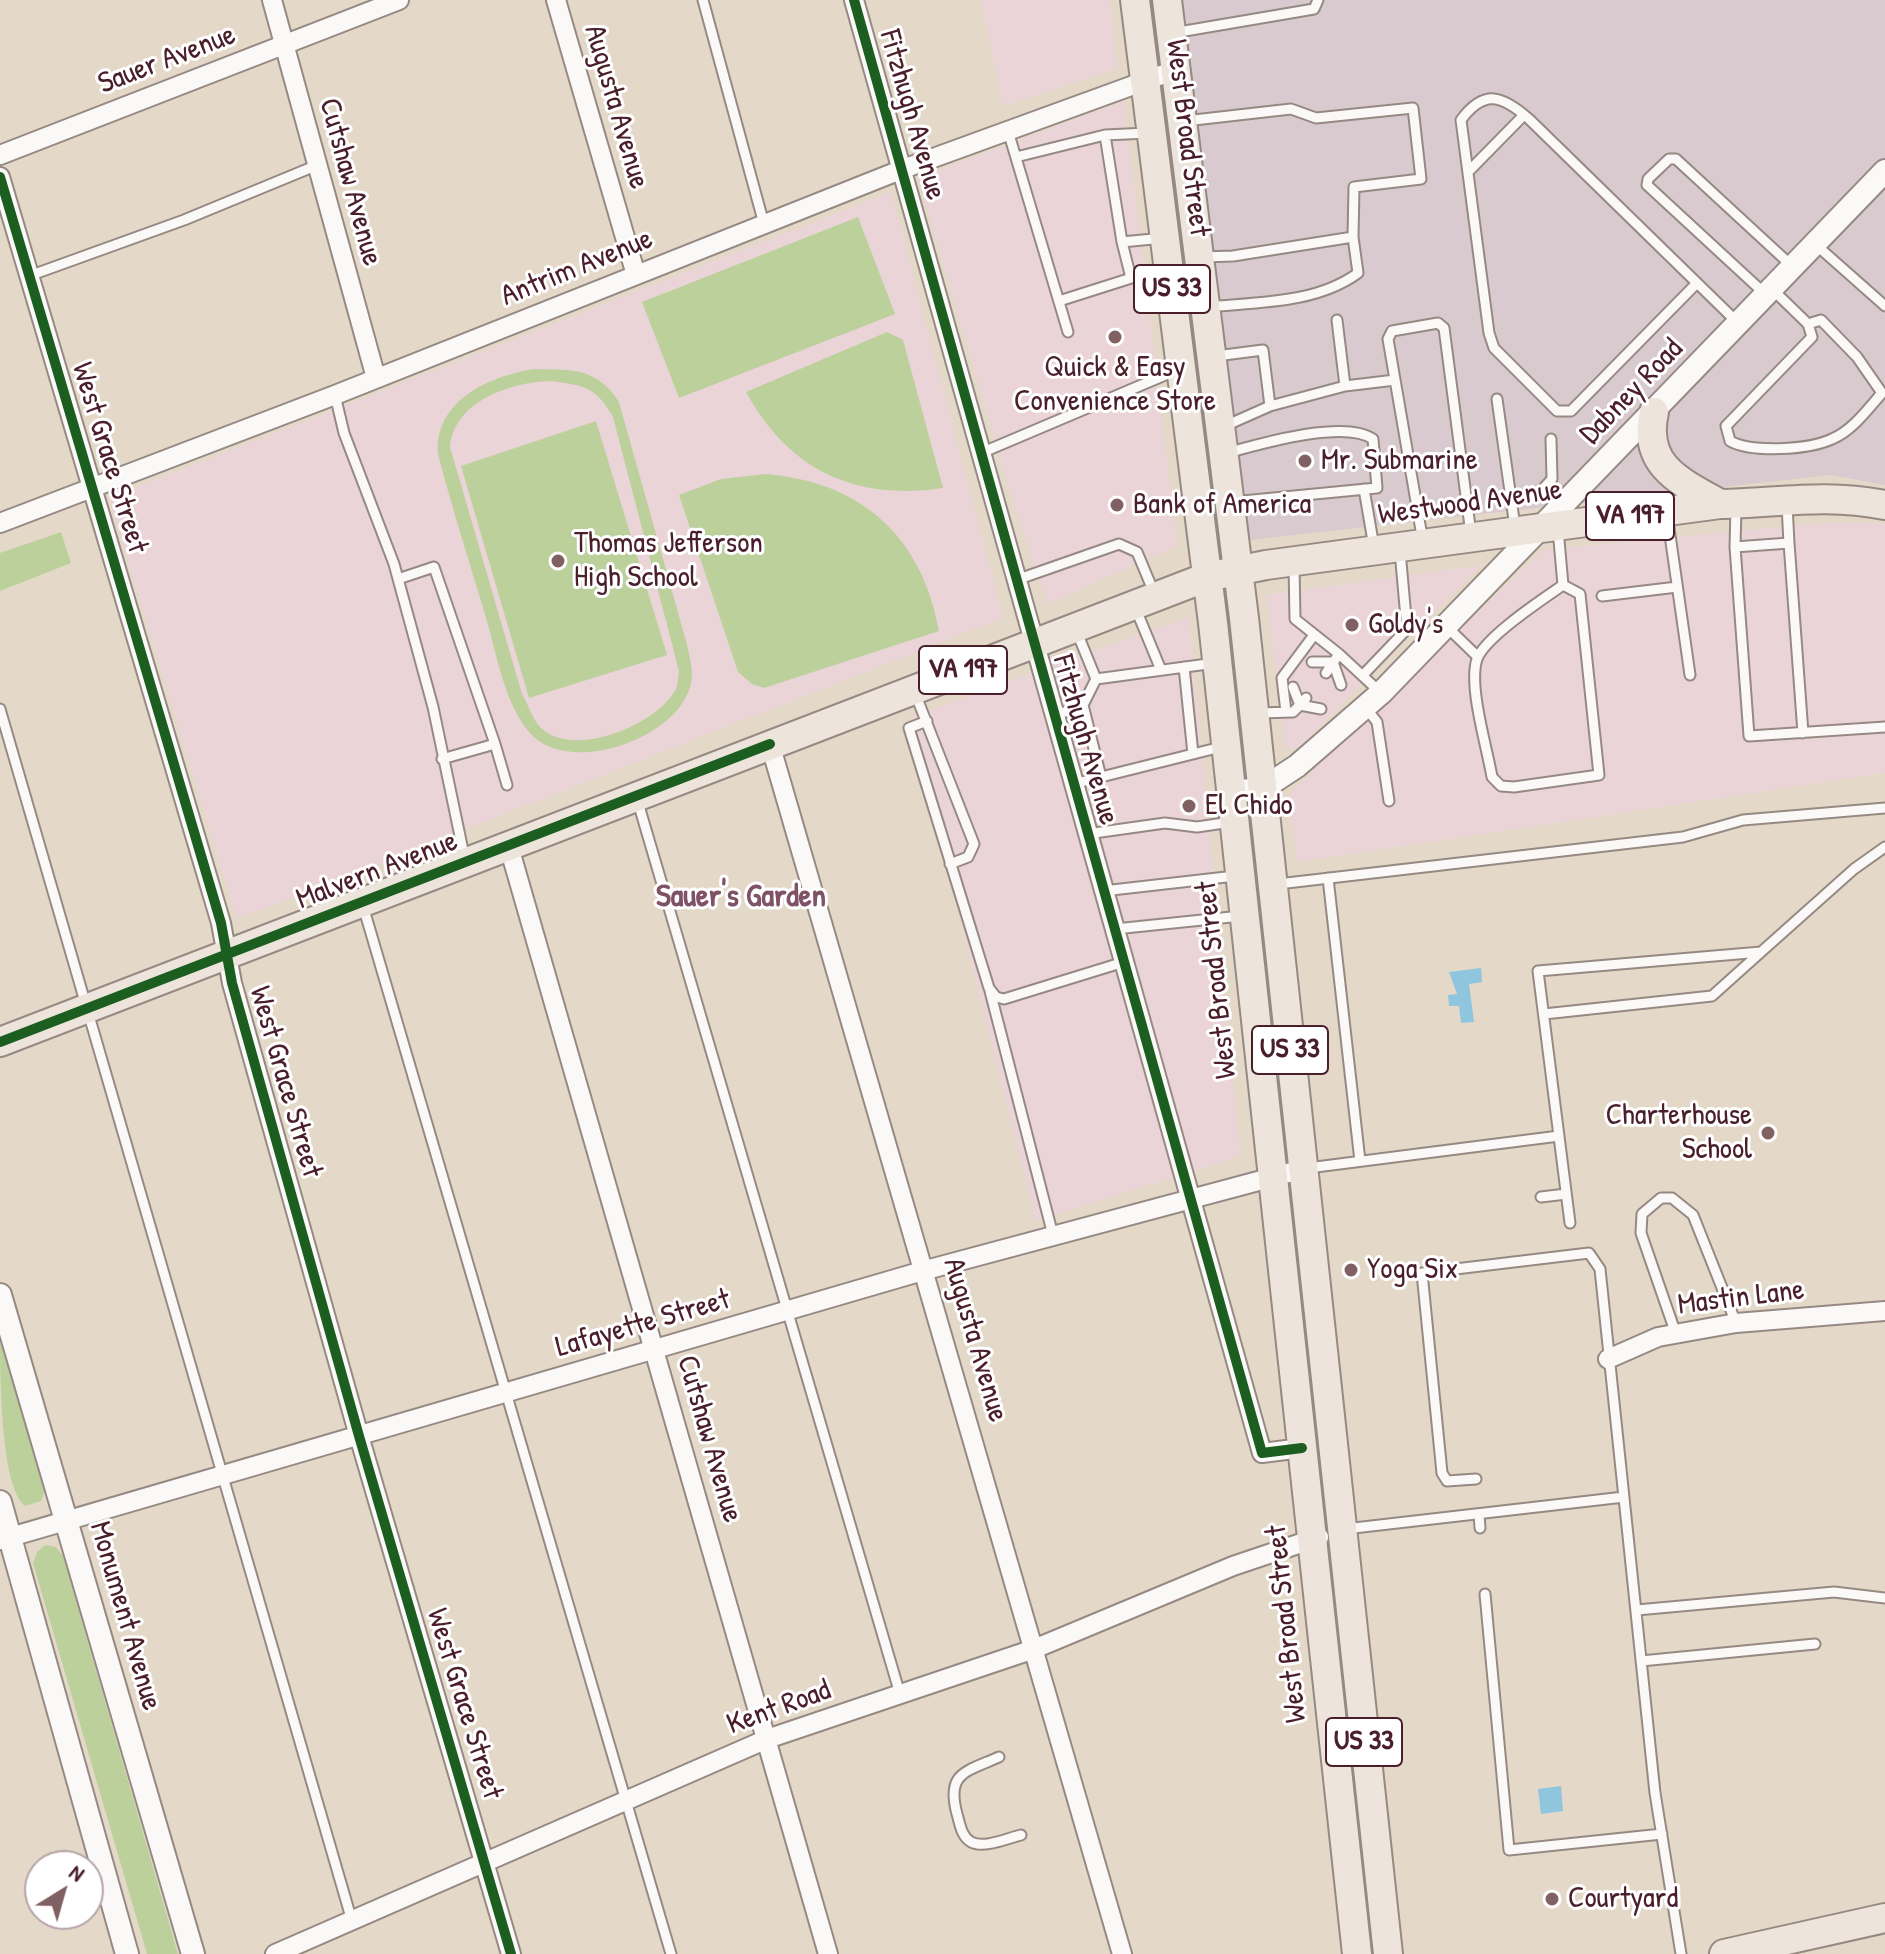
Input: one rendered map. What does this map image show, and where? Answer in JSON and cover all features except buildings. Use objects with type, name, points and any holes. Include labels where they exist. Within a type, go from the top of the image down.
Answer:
[{"type":"main road","name":"West Broad Street","points":[[1135,0],[1217,662],[1357,1954]]},
{"type":"main road","name":"West Broad Street","points":[[1167,0],[1238,570],[1388,1954]]},
{"type":"main road","points":[[1654,412],[1649,434],[1661,464],[1677,479],[1728,504]]},
{"type":"main road","name":"Westwood Avenue","points":[[1207,577],[1294,561],[1728,504],[1786,498],[1837,498],[1885,505]]},
{"type":"main road","name":"Malvern Avenue","points":[[0,1042],[1207,577]]},
{"type":"main road","points":[[1724,1954],[1885,1918]]},
{"type":"street","name":"Cutshaw Avenue","points":[[272,0],[315,166],[376,378]]},
{"type":"street","name":"Sauer Avenue","points":[[0,155],[399,0]]},
{"type":"street","name":"Augusta Avenue","points":[[556,0],[636,275]]},
{"type":"street","name":"Fitzhugh Avenue","points":[[854,0],[1262,1453],[1302,1448]]},
{"type":"street","name":"Antrim Avenue","points":[[0,523],[335,395],[903,169],[1175,70]]},
{"type":"street","name":"Dabney Road","points":[[1231,792],[1262,789],[1297,766],[1373,700],[1885,171]]},
{"type":"street","name":"West Grace Street","points":[[0,177],[113,549],[359,1436],[511,1954]]},
{"type":"street","name":"Augusta Avenue","points":[[770,744],[926,1270],[1122,1954]]},
{"type":"street","name":"Cutshaw Avenue","points":[[509,847],[828,1954]]},
{"type":"street","name":"Lafayette Street","points":[[5,1538],[926,1270],[1303,1169]]},
{"type":"street","name":"Monument Avenue","points":[[0,1295],[193,1954]]},
{"type":"street","name":"Mastin Lane","points":[[1608,1359],[1658,1337],[1736,1323],[1885,1311]]},
{"type":"street","points":[[0,1502],[5,1538],[127,1954]]},
{"type":"street","points":[[1312,1539],[1340,1529]]},
{"type":"street","name":"Kent Road","points":[[275,1954],[487,1864],[767,1739],[1034,1649],[1233,1566],[1312,1539]]},
{"type":"lane","points":[[703,0],[764,224]]},
{"type":"lane","points":[[1171,33],[1314,9],[1318,0]]},
{"type":"lane","points":[[1697,283],[1571,411],[1557,411],[1494,348],[1489,333],[1461,120],[1473,104],[1482,99],[1498,99],[1524,115],[1697,283],[1739,324]]},
{"type":"lane","points":[[1177,327],[1206,314],[1291,299],[1343,284],[1358,273],[1353,237],[1354,187],[1421,179],[1413,108],[1316,118],[1291,109],[1182,122]]},
{"type":"lane","points":[[1468,172],[1524,115]]},
{"type":"lane","points":[[1008,131],[1068,332]]},
{"type":"lane","points":[[1016,157],[1091,136],[1152,133]]},
{"type":"lane","points":[[1105,135],[1122,242],[1131,278]]},
{"type":"lane","points":[[1793,267],[1676,159],[1669,159],[1648,179],[1647,185],[1808,324],[1812,337],[1726,426],[1730,441],[1745,449],[1809,445],[1834,439],[1855,423],[1882,393],[1857,357],[1821,320],[1808,324]]},
{"type":"lane","points":[[29,276],[184,220],[315,166]]},
{"type":"lane","points":[[1122,242],[1165,237]]},
{"type":"lane","points":[[1199,257],[1233,256],[1353,237]]},
{"type":"lane","points":[[1815,244],[1885,306]]},
{"type":"lane","points":[[1059,301],[1169,267]]},
{"type":"lane","points":[[1337,320],[1345,386]]},
{"type":"lane","points":[[1363,675],[1407,629],[1399,547],[1395,380],[1388,339],[1392,331],[1438,323],[1444,328],[1471,537]]},
{"type":"lane","points":[[1212,356],[1263,350],[1270,406]]},
{"type":"lane","points":[[981,453],[1182,368]]},
{"type":"lane","points":[[1222,441],[1270,406],[1345,386],[1395,380]]},
{"type":"lane","points":[[335,395],[344,433],[398,579],[433,707],[466,863]]},
{"type":"lane","points":[[1497,399],[1511,497],[1538,528],[1563,585],[1580,594],[1599,775],[1514,787],[1501,786],[1492,777],[1474,677],[1478,657],[1516,618],[1563,585]]},
{"type":"lane","points":[[1222,441],[1365,433],[1373,439],[1377,488],[1230,502]]},
{"type":"lane","points":[[1511,497],[1541,491],[1552,479],[1551,439]]},
{"type":"lane","points":[[1364,489],[1399,547]]},
{"type":"lane","points":[[1786,498],[1803,733]]},
{"type":"lane","points":[[1728,504],[1735,547],[1749,736],[1885,727]]},
{"type":"lane","points":[[1667,511],[1690,675]]},
{"type":"lane","points":[[1735,547],[1789,543]]},
{"type":"lane","points":[[1016,580],[1119,544],[1137,552],[1144,600],[1161,670]]},
{"type":"lane","points":[[1294,561],[1295,619],[1336,658],[1363,675],[1373,700],[1389,801]]},
{"type":"lane","points":[[398,579],[434,567],[507,785]]},
{"type":"lane","points":[[1602,596],[1677,587]]},
{"type":"lane","points":[[1446,626],[1478,657]]},
{"type":"lane","points":[[1075,627],[1096,679],[1083,705],[1101,777]]},
{"type":"lane","points":[[1286,712],[1282,678],[1314,635]]},
{"type":"lane","points":[[1312,662],[1336,658]]},
{"type":"lane","points":[[1326,673],[1336,658]]},
{"type":"lane","points":[[1336,658],[1341,685]]},
{"type":"lane","points":[[1096,679],[1217,662]]},
{"type":"lane","points":[[1184,667],[1193,754]]},
{"type":"lane","points":[[1293,687],[1303,701],[1321,709]]},
{"type":"lane","points":[[914,690],[974,844],[968,857],[950,864]]},
{"type":"lane","points":[[1254,713],[1293,712],[1303,701]]},
{"type":"lane","points":[[1054,716],[1083,705]]},
{"type":"lane","points":[[0,709],[352,1921]]},
{"type":"lane","points":[[927,721],[909,728],[989,988],[1053,1235]]},
{"type":"lane","points":[[442,759],[495,744]]},
{"type":"lane","points":[[1073,784],[1226,746]]},
{"type":"lane","points":[[636,796],[900,1694]]},
{"type":"lane","points":[[1273,885],[1683,837],[1743,820],[1885,808]]},
{"type":"lane","points":[[1087,834],[1165,823],[1197,827],[1234,821]]},
{"type":"lane","points":[[1544,1014],[1712,996],[1854,869],[1885,847]]},
{"type":"lane","points":[[1103,891],[1240,875]]},
{"type":"lane","points":[[1332,878],[1360,1161]]},
{"type":"lane","points":[[362,902],[671,1954]]},
{"type":"lane","points":[[1115,929],[1245,915]]},
{"type":"lane","points":[[1570,1223],[1538,971],[1761,952]]},
{"type":"lane","points":[[989,988],[996,997],[1004,999],[1124,962]]},
{"type":"lane","points":[[1303,1169],[1559,1136]]},
{"type":"lane","points":[[1541,1197],[1566,1194]]},
{"type":"lane","points":[[1676,1334],[1641,1233],[1642,1214],[1661,1198],[1672,1198],[1693,1215],[1736,1323]]},
{"type":"lane","points":[[1476,1479],[1447,1481],[1442,1473],[1421,1277],[1425,1271],[1589,1253],[1600,1269],[1641,1661],[1662,1834],[1681,1954]]},
{"type":"lane","points":[[1340,1529],[1624,1497]]},
{"type":"lane","points":[[1479,1514],[1480,1528]]},
{"type":"lane","points":[[1637,1610],[1834,1592],[1885,1598]]},
{"type":"lane","points":[[1485,1594],[1509,1850],[1662,1834]]},
{"type":"lane","points":[[1641,1661],[1815,1644]]},
{"type":"lane","points":[[999,1757],[963,1774],[953,1784],[952,1794],[962,1832],[972,1842],[983,1844],[1021,1835]]},
{"type":"shaded area","points":[[981,0],[1110,0],[1117,68],[1003,106]]},
{"type":"shaded area","points":[[1170,0],[1885,0],[1885,485],[1830,475],[1223,543]]},
{"type":"shaded area","points":[[1124,101],[1177,546],[1047,604],[1014,504],[918,178]]},
{"type":"shaded area","name":"Thomas Jefferson High School","points":[[891,192],[1003,618],[237,919],[109,498]]},
{"type":"shaded area","points":[[1834,522],[1885,523],[1885,773],[1298,862],[1289,796],[1295,788],[1543,550]]},
{"type":"shaded area","points":[[1482,565],[1298,748],[1285,748],[1267,595]]},
{"type":"shaded area","points":[[1189,617],[1240,1156],[1036,1221],[910,717]]},
{"type":"green space","points":[[858,217],[895,314],[679,398],[642,302]]},
{"type":"green space","points":[[887,332],[903,340],[943,488],[882,490],[828,474],[804,461],[783,442],[746,392]]},
{"type":"green space","points":[[534,369],[582,373],[602,382],[619,402],[686,641],[692,678],[682,703],[666,721],[620,746],[569,752],[546,745],[529,732],[520,720],[502,678],[443,475],[438,454],[439,435],[445,419],[468,394],[517,372]],"holes":[[[551,381],[588,389],[613,417],[679,671],[676,689],[651,715],[633,726],[593,739],[572,740],[555,736],[540,727],[522,694],[450,447],[454,431],[473,406],[503,390]]]},
{"type":"green space","points":[[596,421],[667,655],[529,698],[461,466]]},
{"type":"green space","points":[[766,474],[800,479],[831,489],[858,502],[882,520],[902,542],[918,568],[931,597],[939,631],[764,688],[752,684],[738,672],[679,495],[721,479]]},
{"type":"green space","points":[[61,532],[71,563],[0,591],[0,553]]},
{"type":"green space","points":[[0,1333],[45,1491],[41,1501],[25,1506],[17,1494],[6,1452]]},
{"type":"green space","points":[[45,1545],[56,1547],[63,1556],[178,1954],[147,1954],[33,1563],[37,1552]]},
{"type":"water","points":[[1481,968],[1482,982],[1469,984],[1474,1022],[1461,1023],[1459,1006],[1449,1006],[1448,995],[1457,994],[1449,972]]},
{"type":"water","points":[[1561,1786],[1563,1811],[1541,1814],[1538,1789]]},
{"type":"cycle path","points":[[854,0],[1262,1453],[1302,1448]]},
{"type":"cycle path","points":[[0,177],[221,923],[232,983],[359,1436],[511,1954]]},
{"type":"cycle path","points":[[0,1042],[770,744]]},
{"type":"place","name":"Quick & Easy Convenience Store","points":[[1115,337]]},
{"type":"place","name":"Mr. Submarine","points":[[1305,461]]},
{"type":"place","name":"Bank of America","points":[[1117,505]]},
{"type":"place","name":"Thomas Jefferson High School","points":[[558,561]]},
{"type":"place","name":"Goldy's","points":[[1352,625]]},
{"type":"place","name":"El Chido","points":[[1189,806]]},
{"type":"place","name":"Charterhouse School","points":[[1768,1133]]},
{"type":"place","name":"Yoga Six","points":[[1351,1270]]},
{"type":"place","name":"Courtyard","points":[[1552,1899]]},
{"type":"district","name":"Sauer's Garden","points":[[741,897]]}]
